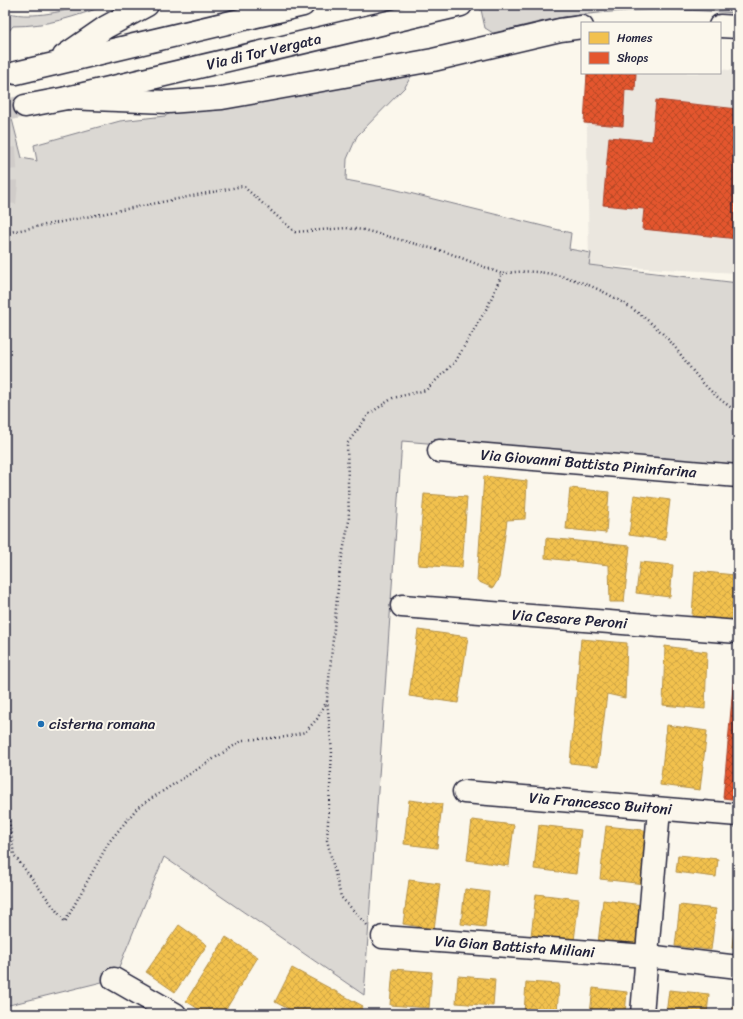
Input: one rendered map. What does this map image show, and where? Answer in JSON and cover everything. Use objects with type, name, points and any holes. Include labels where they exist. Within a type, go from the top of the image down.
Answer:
[{"type":"street","points":[[54,62],[93,35],[147,5]]},
{"type":"street","points":[[16,73],[54,62],[303,5]]},
{"type":"street","name":"Via di Tor Vergata","points":[[67,98],[461,5]]},
{"type":"street","points":[[721,26],[738,27]]},
{"type":"street","points":[[25,106],[67,98],[168,102],[222,98],[433,60],[560,30],[581,27]]},
{"type":"street","name":"Via Giovanni Battista Pininfarina","points":[[439,451],[738,476]]},
{"type":"street","name":"Via Cesare Peroni","points":[[402,606],[738,632]]},
{"type":"street","name":"Via Francesco Buitoni","points":[[464,792],[659,810],[738,815]]},
{"type":"street","points":[[642,1014],[659,810]]},
{"type":"street","name":"Via Gian Battista Miliani","points":[[383,938],[647,956],[738,967]]},
{"type":"street","points":[[114,979],[175,1014]]},
{"type":"path","points":[[617,5],[624,13]]},
{"type":"path","points":[[5,233],[243,186],[295,232],[346,228],[364,230],[449,253],[502,274],[518,270],[547,272],[602,291],[636,312],[663,333],[703,383],[725,404],[738,412]]},
{"type":"path","points":[[383,938],[362,920],[341,897],[327,840],[332,752],[327,700],[340,567],[349,521],[347,444],[369,414],[393,398],[426,390],[455,362],[488,306],[502,274]]},
{"type":"path","points":[[8,813],[14,855],[65,922],[109,842],[138,807],[243,740],[286,737],[305,732],[317,720],[327,700]]},
{"type":"shaded area","points":[[82,5],[107,5],[49,23],[13,26],[5,36],[5,12],[23,15],[44,14],[54,13]]},
{"type":"shaded area","points":[[480,5],[721,5],[735,13],[693,10],[606,12],[564,17],[493,33],[485,28]]},
{"type":"shaded area","points":[[419,62],[405,87],[357,136],[347,159],[346,180],[393,189],[571,233],[569,249],[591,253],[589,265],[738,283],[738,468],[402,441],[364,995],[164,857],[114,979],[5,1006],[5,92],[22,158],[37,161],[34,145],[120,121],[165,116],[193,101]]},
{"type":"shaded area","points":[[721,69],[738,71],[738,273],[589,265],[586,74],[721,74]]},
{"type":"building: Homes","points":[[484,476],[527,481],[525,519],[507,520],[499,578],[493,588],[477,581]]},
{"type":"building: Homes","points":[[570,488],[609,492],[606,533],[566,529]]},
{"type":"building: Homes","points":[[424,494],[467,497],[462,568],[418,565]]},
{"type":"building: Homes","points":[[634,495],[670,500],[665,540],[629,535]]},
{"type":"building: Homes","points":[[546,538],[630,546],[624,602],[610,602],[609,565],[545,558]]},
{"type":"building: Homes","points":[[640,562],[673,565],[670,597],[636,593]]},
{"type":"building: Homes","points":[[695,571],[735,575],[731,620],[692,616]]},
{"type":"building: Homes","points":[[418,630],[468,637],[458,703],[409,696]]},
{"type":"building: Homes","points":[[581,639],[627,643],[625,698],[607,694],[598,766],[570,763]]},
{"type":"building: Homes","points":[[665,646],[707,652],[705,709],[663,705]]},
{"type":"building: Homes","points":[[667,725],[707,731],[700,790],[660,785]]},
{"type":"building: Homes","points":[[409,800],[442,804],[437,848],[404,844]]},
{"type":"building: Homes","points":[[472,820],[514,825],[509,866],[467,860]]},
{"type":"building: Homes","points":[[539,825],[581,830],[576,874],[534,869]]},
{"type":"building: Homes","points":[[606,826],[652,831],[645,884],[600,879]]},
{"type":"building: Homes","points":[[678,855],[718,859],[716,877],[676,872]]},
{"type":"building: Homes","points":[[409,880],[440,884],[434,929],[403,924]]},
{"type":"building: Homes","points":[[465,889],[489,892],[485,927],[461,924]]},
{"type":"building: Homes","points":[[536,894],[579,899],[574,941],[531,936]]},
{"type":"building: Homes","points":[[603,900],[643,905],[638,948],[598,943]]},
{"type":"building: Homes","points":[[680,905],[716,909],[711,950],[675,946]]},
{"type":"building: Homes","points":[[736,909],[738,910],[738,949],[732,948]]},
{"type":"building: Homes","points":[[179,925],[207,945],[175,992],[146,972]]},
{"type":"building: Homes","points":[[226,937],[258,957],[223,1014],[206,1014],[186,1001]]},
{"type":"building: Homes","points":[[292,968],[363,1006],[359,1014],[298,1014],[275,1002]]},
{"type":"building: Homes","points":[[393,969],[432,972],[429,1008],[390,1005]]},
{"type":"building: Homes","points":[[458,976],[495,979],[493,1006],[456,1003]]},
{"type":"building: Homes","points":[[526,982],[559,984],[557,1014],[524,1014]]},
{"type":"building: Homes","points":[[593,988],[627,992],[625,1014],[590,1014]]},
{"type":"building: Homes","points":[[669,990],[709,994],[707,1014],[666,1014]]},
{"type":"building: Homes","points":[[735,998],[738,999],[738,1014],[733,1014]]},
{"type":"building: Shops","points":[[587,74],[636,74],[635,91],[625,90],[623,126],[584,123]]},
{"type":"building: Shops","points":[[656,100],[738,109],[738,239],[642,229],[644,209],[603,205],[609,137],[652,141]]},
{"type":"building: Shops","points":[[736,654],[738,654],[738,800],[723,798]]},
{"type":"tunnel","points":[[5,110],[25,106]]},
{"type":"tunnel","points":[[5,148],[7,183],[5,204]]},
{"type":"place","name":"cisterna romana","points":[[41,724]]}]
